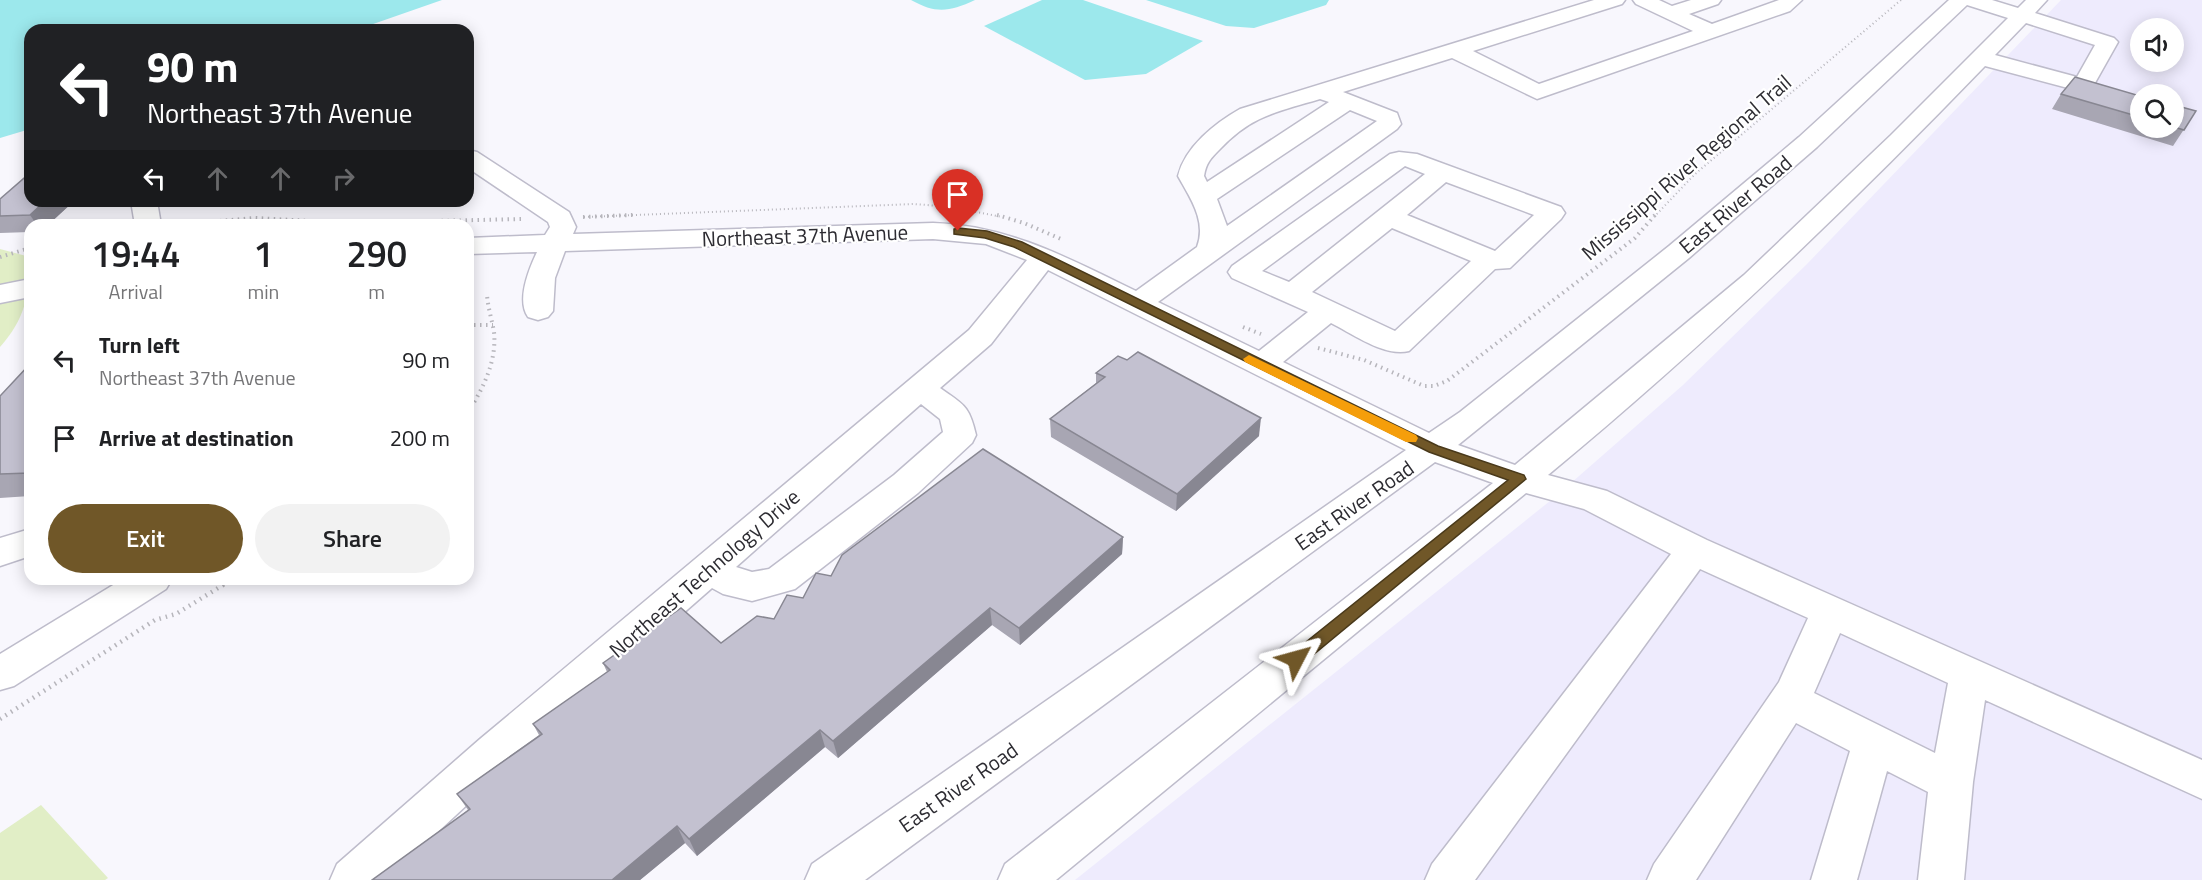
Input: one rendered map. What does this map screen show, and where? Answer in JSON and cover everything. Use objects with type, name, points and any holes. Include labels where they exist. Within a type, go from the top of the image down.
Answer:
[{"type":"street","points":[[1266,210],[1209,192],[1191,176],[1194,162],[1229,125],[1248,114],[1319,91],[1615,0]]},
{"type":"street","points":[[1643,0],[1712,32]]},
{"type":"street","points":[[1671,13],[1711,0]]},
{"type":"street","points":[[1452,49],[1537,92],[1783,7],[1792,0]]},
{"type":"street","name":"East River Road","points":[[828,880],[1433,449],[1705,230],[1834,119],[1961,0]]},
{"type":"street","points":[[1971,0],[2029,8],[2107,42],[2083,85],[1980,58]]},
{"type":"street","points":[[1021,880],[1533,468],[1754,281],[2029,8]]},
{"type":"street","points":[[1137,304],[1389,124],[1389,118],[1381,113],[1319,91]]},
{"type":"street","points":[[1209,192],[1347,101]]},
{"type":"street","points":[[1389,218],[1500,262],[1552,213],[1408,159],[1399,159],[1242,272],[1398,344],[1490,259]]},
{"type":"street","points":[[474,161],[560,218],[563,227],[536,292],[538,310]]},
{"type":"street","points":[[1292,294],[1389,218],[1443,172]]},
{"type":"street","points":[[1209,192],[1216,225],[1215,238],[1209,251]]},
{"type":"street","name":"Northeast 37th Avenue","points":[[474,246],[958,231],[987,235],[1044,257],[1433,449],[1533,468],[1694,550],[2202,780]]},
{"type":"street","name":"Northeast Technology Drive","points":[[353,880],[495,752],[980,337],[1044,257]]},
{"type":"street","points":[[0,294],[24,289]]},
{"type":"street","points":[[1261,365],[1328,310]]},
{"type":"street","points":[[709,569],[744,588],[762,587],[782,579],[906,484],[960,435],[955,414],[920,388]]},
{"type":"street","points":[[0,552],[24,545]]},
{"type":"street","points":[[1448,880],[1694,550]]},
{"type":"street","points":[[0,674],[143,585]]},
{"type":"street","points":[[1670,880],[1789,700],[1830,612]]},
{"type":"street","points":[[1941,880],[1951,782],[1969,675]]},
{"type":"street","points":[[1789,700],[1951,782]]},
{"type":"street","points":[[1834,880],[1874,743]]},
{"type":"path","name":"Mississippi River Regional Trail","points":[[1288,342],[1352,355],[1424,386],[1434,387],[1447,381],[1628,244],[1695,174],[1901,0]]},
{"type":"path","points":[[0,257],[24,250]]},
{"type":"path","points":[[474,403],[484,387],[490,369],[493,324],[487,307],[486,295]]},
{"type":"path","points":[[474,325],[493,324]]},
{"type":"path","points":[[0,719],[155,620],[176,614],[223,585]]},
{"type":"shaded area","points":[[2061,0],[2202,0],[2202,880],[1075,880],[1555,497],[1683,385],[1807,264]]},
{"type":"green space","points":[[0,249],[24,255],[24,305],[15,326],[0,347]]},
{"type":"green space","points":[[41,805],[108,878],[105,880],[0,880],[0,833]]},
{"type":"water","points":[[0,0],[442,0],[373,24],[24,24],[24,131],[0,138]]},
{"type":"water","points":[[911,0],[975,0],[943,10],[928,8]]},
{"type":"water","points":[[1042,0],[1083,0],[1203,41],[1146,74],[1085,80],[984,26]]},
{"type":"water","points":[[1146,0],[1329,0],[1326,5],[1254,28],[1226,26]]},
{"type":"building","points":[[2075,77],[2130,93],[2130,114],[2061,94]]},
{"type":"building","points":[[2184,108],[2196,111],[2184,130]]},
{"type":"building","points":[[24,178],[24,207],[39,207],[30,215],[0,216],[0,199]]},
{"type":"building","points":[[1138,352],[1261,418],[1177,494],[1050,419],[1105,377],[1096,373],[1118,356],[1127,360]]},
{"type":"building","points":[[24,370],[24,473],[0,474],[0,396]]},
{"type":"building","points":[[983,449],[1123,537],[1019,628],[990,608],[833,741],[820,730],[689,839],[677,826],[612,880],[372,880],[470,809],[457,794],[542,734],[533,724],[610,670],[603,663],[681,608],[721,643],[757,616],[774,619],[787,595],[803,598],[816,573],[831,576],[842,555]]},
{"type":"slow traffic","points":[[1249,359],[1411,438]]},
{"type":"route","points":[[958,231],[987,235],[1018,245],[1433,449],[1519,479],[1296,659]]}]
